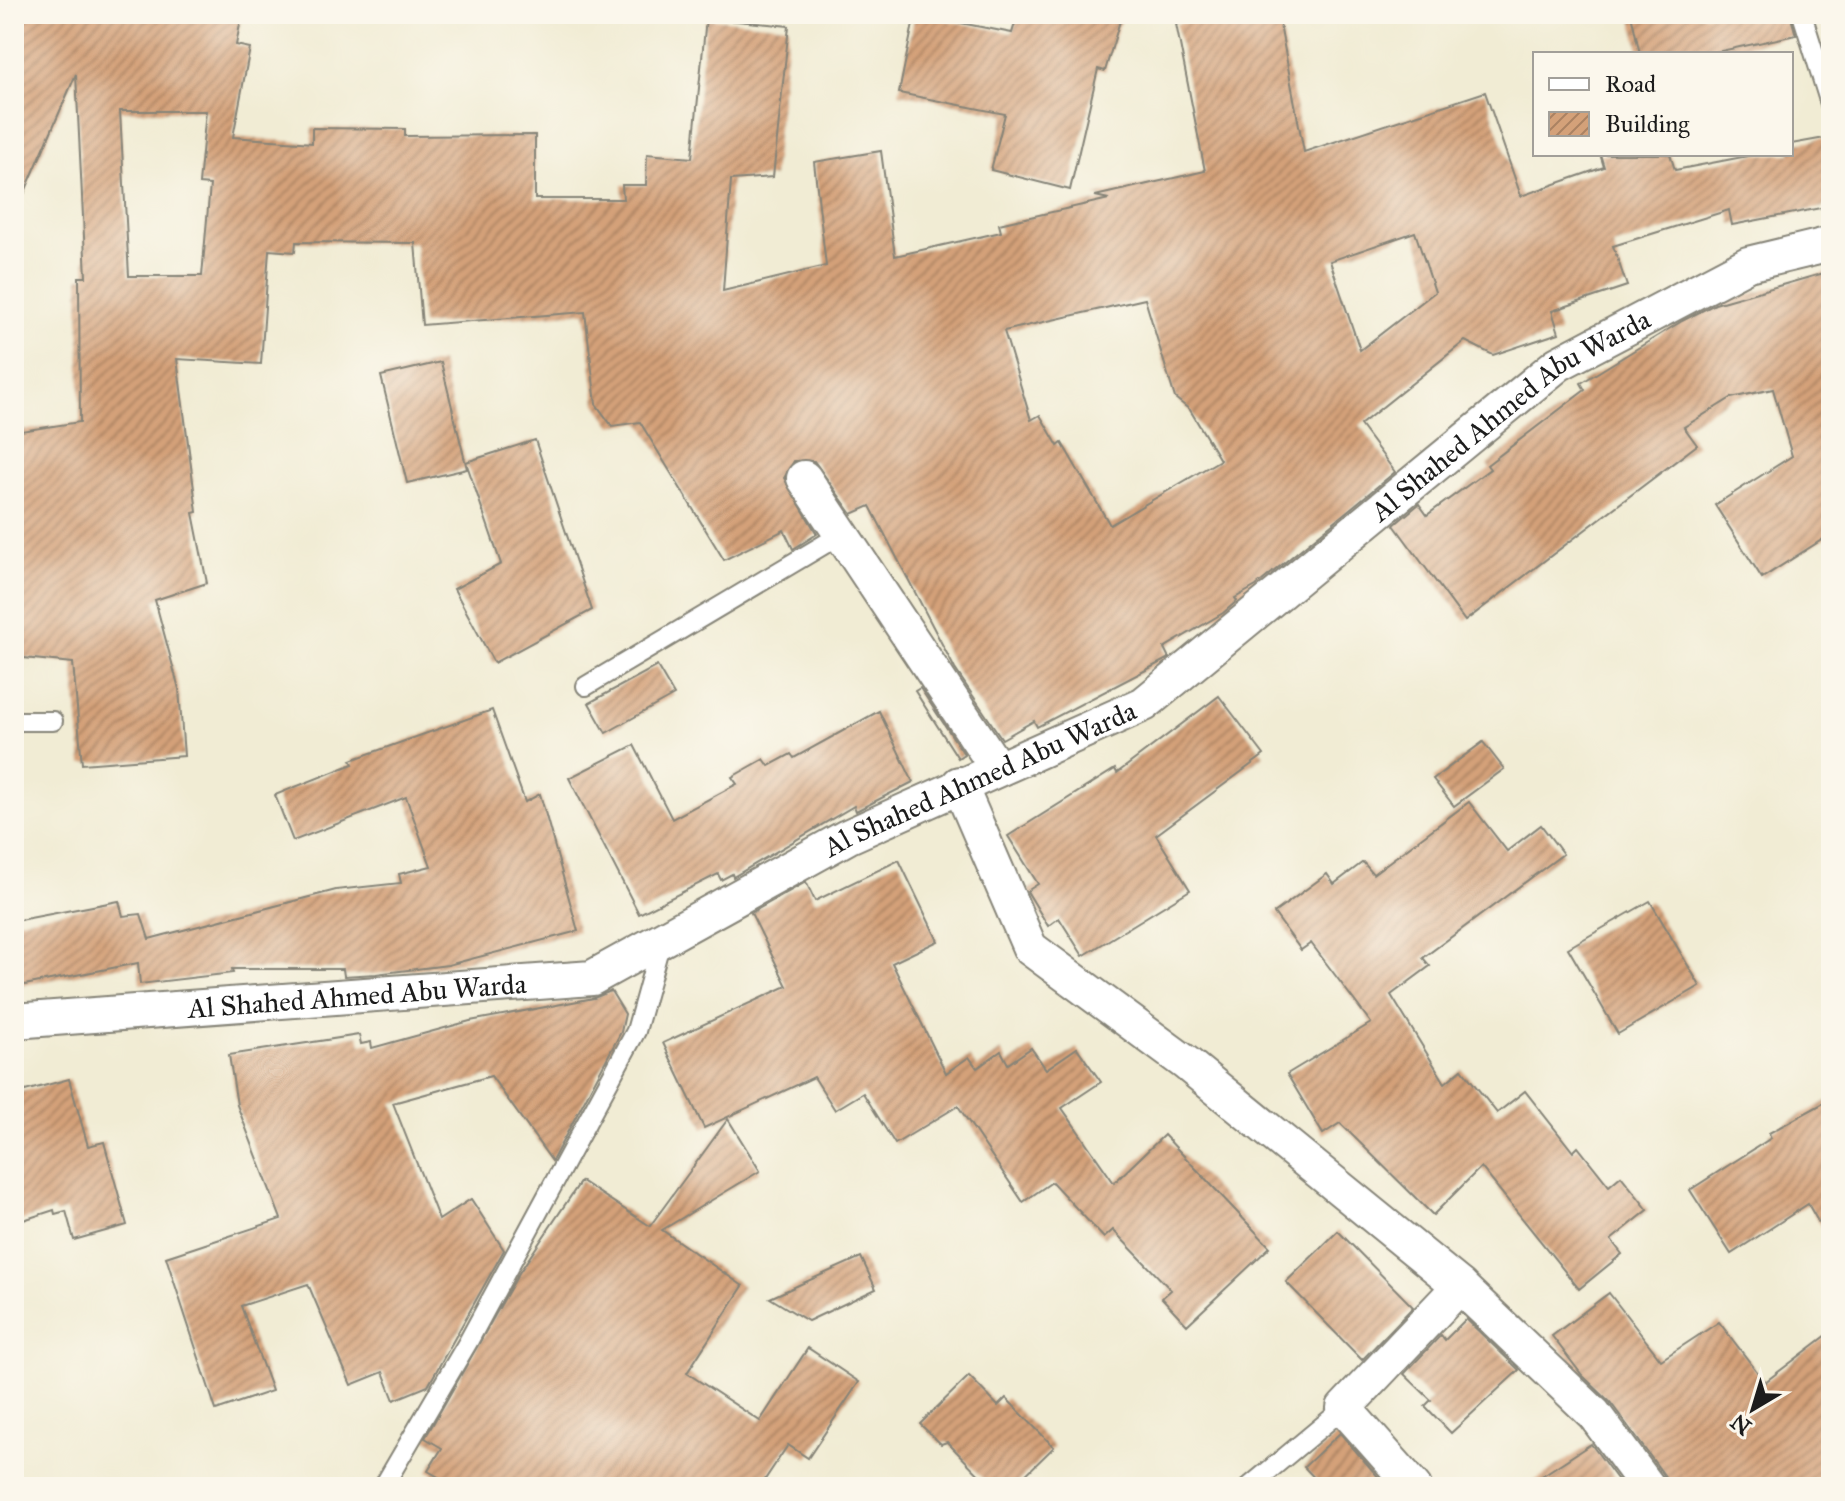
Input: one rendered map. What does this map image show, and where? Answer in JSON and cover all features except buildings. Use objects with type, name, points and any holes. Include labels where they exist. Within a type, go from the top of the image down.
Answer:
[{"type":"street","name":"Al Shahed Ahmed Abu Warda","points":[[14,1021],[592,978],[847,837],[959,784],[1144,704],[1558,364],[1748,264],[1831,244]]},
{"type":"street","points":[[804,478],[997,768]]},
{"type":"street","points":[[959,784],[1030,948],[1186,1063],[1460,1286],[1594,1414],[1648,1487]]},
{"type":"street","points":[[1414,1487],[1344,1408],[1460,1286]]},
{"type":"lane","points":[[1802,14],[1831,107]]},
{"type":"lane","points":[[586,686],[840,535]]},
{"type":"lane","points":[[14,721],[53,721]]},
{"type":"lane","points":[[383,1487],[468,1342],[636,1031],[661,941]]},
{"type":"lane","points":[[1249,1487],[1344,1408]]}]
